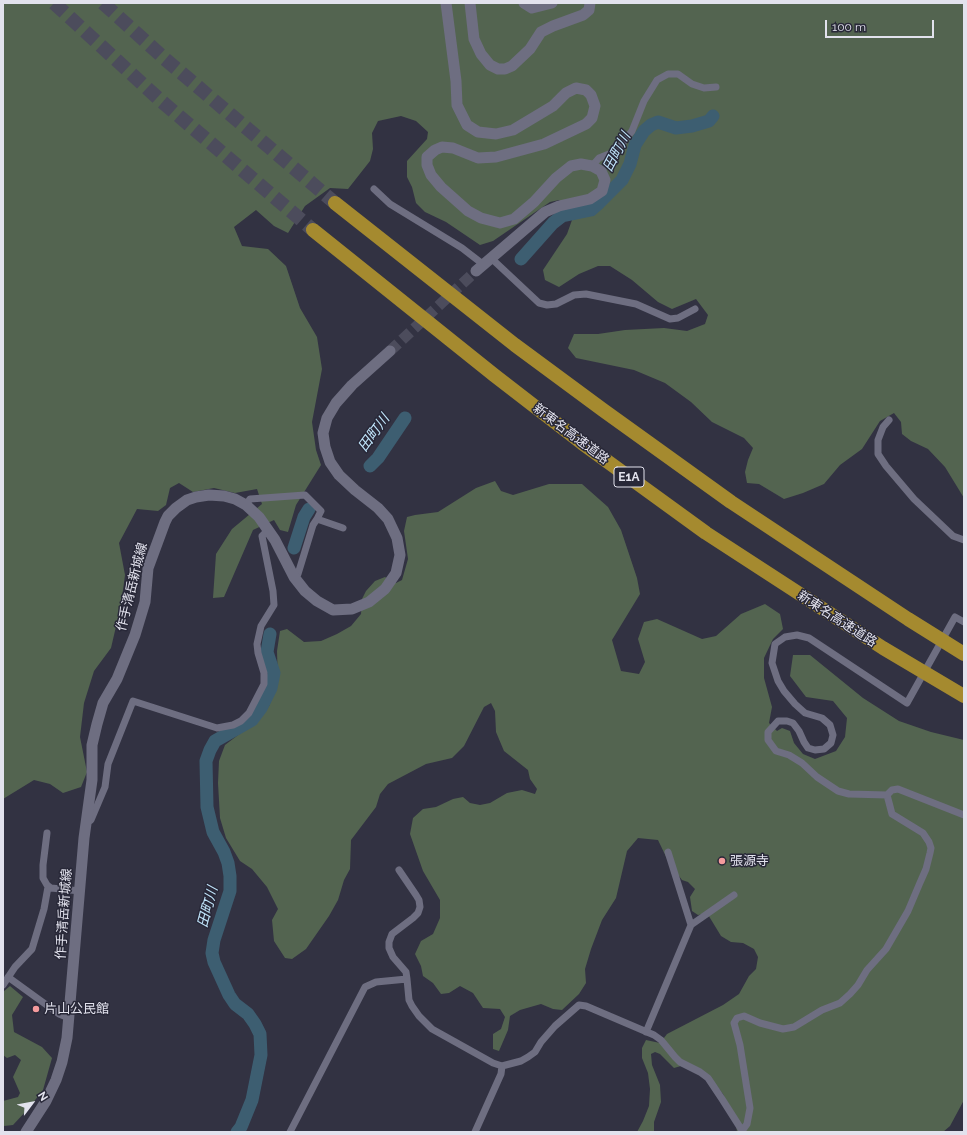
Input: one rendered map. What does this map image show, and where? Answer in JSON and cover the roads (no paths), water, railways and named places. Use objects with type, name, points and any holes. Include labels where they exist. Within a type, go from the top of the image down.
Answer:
[{"type":"highway","points":[[335,203],[515,345],[686,470],[821,562],[964,654]]},
{"type":"highway","name":"新東名高速道路","points":[[313,230],[513,390],[582,443],[706,533],[876,644],[964,696]]},
{"type":"main road","points":[[446,3],[456,81],[457,105],[467,124],[478,132],[496,134],[513,130],[548,110],[566,93],[576,88],[586,90],[591,95],[595,106],[592,118],[586,124],[544,144],[496,157],[478,158],[453,148],[442,146],[427,157],[427,165],[431,175],[441,187],[468,211],[481,218],[500,223],[514,219],[534,202],[556,178],[571,166],[581,164],[592,166],[600,171],[606,180],[602,191],[590,199],[559,206],[545,212],[484,265]]},
{"type":"main road","points":[[470,3],[474,39],[481,54],[490,65],[498,69],[505,69],[512,66],[530,49],[541,32],[583,15],[589,10],[590,3]]},
{"type":"main road","points":[[524,3],[532,8],[552,3]]},
{"type":"main road","name":"作手清岳新城線","points":[[26,1132],[46,1101],[56,1080],[62,1062],[69,1018],[86,823],[92,780],[92,745],[103,703],[117,679],[135,635],[145,602],[148,568],[164,522],[176,508],[187,500],[196,497],[209,495],[224,496],[235,499],[246,505],[269,529],[294,576],[305,591],[317,601],[333,610],[352,609],[369,602],[385,589],[396,574],[400,555],[397,538],[388,519],[378,508],[339,475],[330,462],[325,447],[323,433],[327,418],[336,403],[352,385],[390,351]]},
{"type":"street","points":[[592,166],[599,158],[614,152],[632,131],[644,101],[657,80],[668,74],[678,74],[692,84],[704,88],[716,87]]},
{"type":"street","points":[[374,189],[390,204],[462,248],[539,303],[547,305],[556,304],[574,295],[586,294],[636,304],[670,319],[678,318],[695,309]]},
{"type":"street","points":[[889,420],[883,427],[878,440],[878,454],[886,466],[914,499],[953,536],[964,540]]},
{"type":"street","points":[[246,505],[250,499],[305,495],[321,511],[313,525],[298,574],[294,576]]},
{"type":"street","points":[[317,519],[343,528]]},
{"type":"street","points":[[86,823],[91,820],[105,787],[108,764],[133,701],[218,728],[233,725],[241,721],[249,713],[264,684],[264,673],[257,644],[261,626],[274,605],[273,591],[262,536],[269,529]]},
{"type":"street","points":[[964,615],[956,617],[907,703],[809,638],[798,635],[785,638],[776,644],[772,663],[778,681],[795,704],[806,712],[822,718],[830,725],[833,735],[831,743],[824,749],[814,750],[808,748],[793,723],[778,721],[768,732],[768,740],[776,751],[802,763],[817,777],[838,791],[849,794],[887,795],[892,790],[898,789],[964,815]]},
{"type":"street","points":[[956,617],[964,622]]},
{"type":"street","points":[[399,870],[419,900],[420,907],[418,913],[413,918],[392,934],[389,942],[389,948],[393,957],[406,972],[409,1000],[412,1006],[419,1016],[432,1029],[493,1063],[502,1066],[521,1061],[535,1052],[541,1042],[555,1026],[579,1005],[586,1006],[661,1040],[680,1062],[700,1072],[708,1078],[742,1132],[747,1124],[750,1108],[740,1045],[734,1023],[737,1018],[744,1016],[760,1023],[783,1029],[794,1027],[822,1010],[840,1002],[854,989],[867,970],[886,950],[908,911],[926,869],[931,848],[923,833],[892,814],[887,795]]},
{"type":"street","points":[[3,985],[15,967],[32,949],[44,909],[48,887],[43,878],[47,833]]},
{"type":"street","points":[[668,852],[691,925]]},
{"type":"street","points":[[48,887],[80,891]]},
{"type":"street","points":[[646,1032],[691,925],[734,896]]},
{"type":"street","points":[[8,977],[59,1014],[69,1018]]},
{"type":"street","points":[[290,1132],[365,987],[376,982],[407,978]]},
{"type":"street","points":[[475,1132],[501,1074],[502,1066]]},
{"type":"waterway","name":"田町川","points":[[521,259],[553,223],[562,216],[591,210],[622,180],[630,164],[635,145],[644,131],[651,125],[658,122],[676,128],[692,126],[709,121],[713,116]]},
{"type":"waterway","name":"田町川","points":[[370,466],[378,458],[405,418]]},
{"type":"waterway","name":"田町川","points":[[294,548],[304,517],[309,509]]},
{"type":"waterway","name":"田町川","points":[[237,1132],[241,1127],[252,1100],[261,1055],[260,1034],[248,1014],[235,1004],[229,995],[214,962],[212,953],[214,940],[230,891],[230,876],[228,863],[213,832],[207,807],[206,761],[215,741],[252,720],[261,708],[271,688],[274,673],[267,652],[270,634]]},
{"type":"tunnel","points":[[54,3],[160,100],[313,230]]},
{"type":"tunnel","points":[[103,3],[165,59],[335,203]]},
{"type":"tunnel","points":[[390,351],[476,271]]},
{"type":"place","name":"張源寺","points":[[722,861]]},
{"type":"place","name":"片山公民館","points":[[36,1009]]}]
